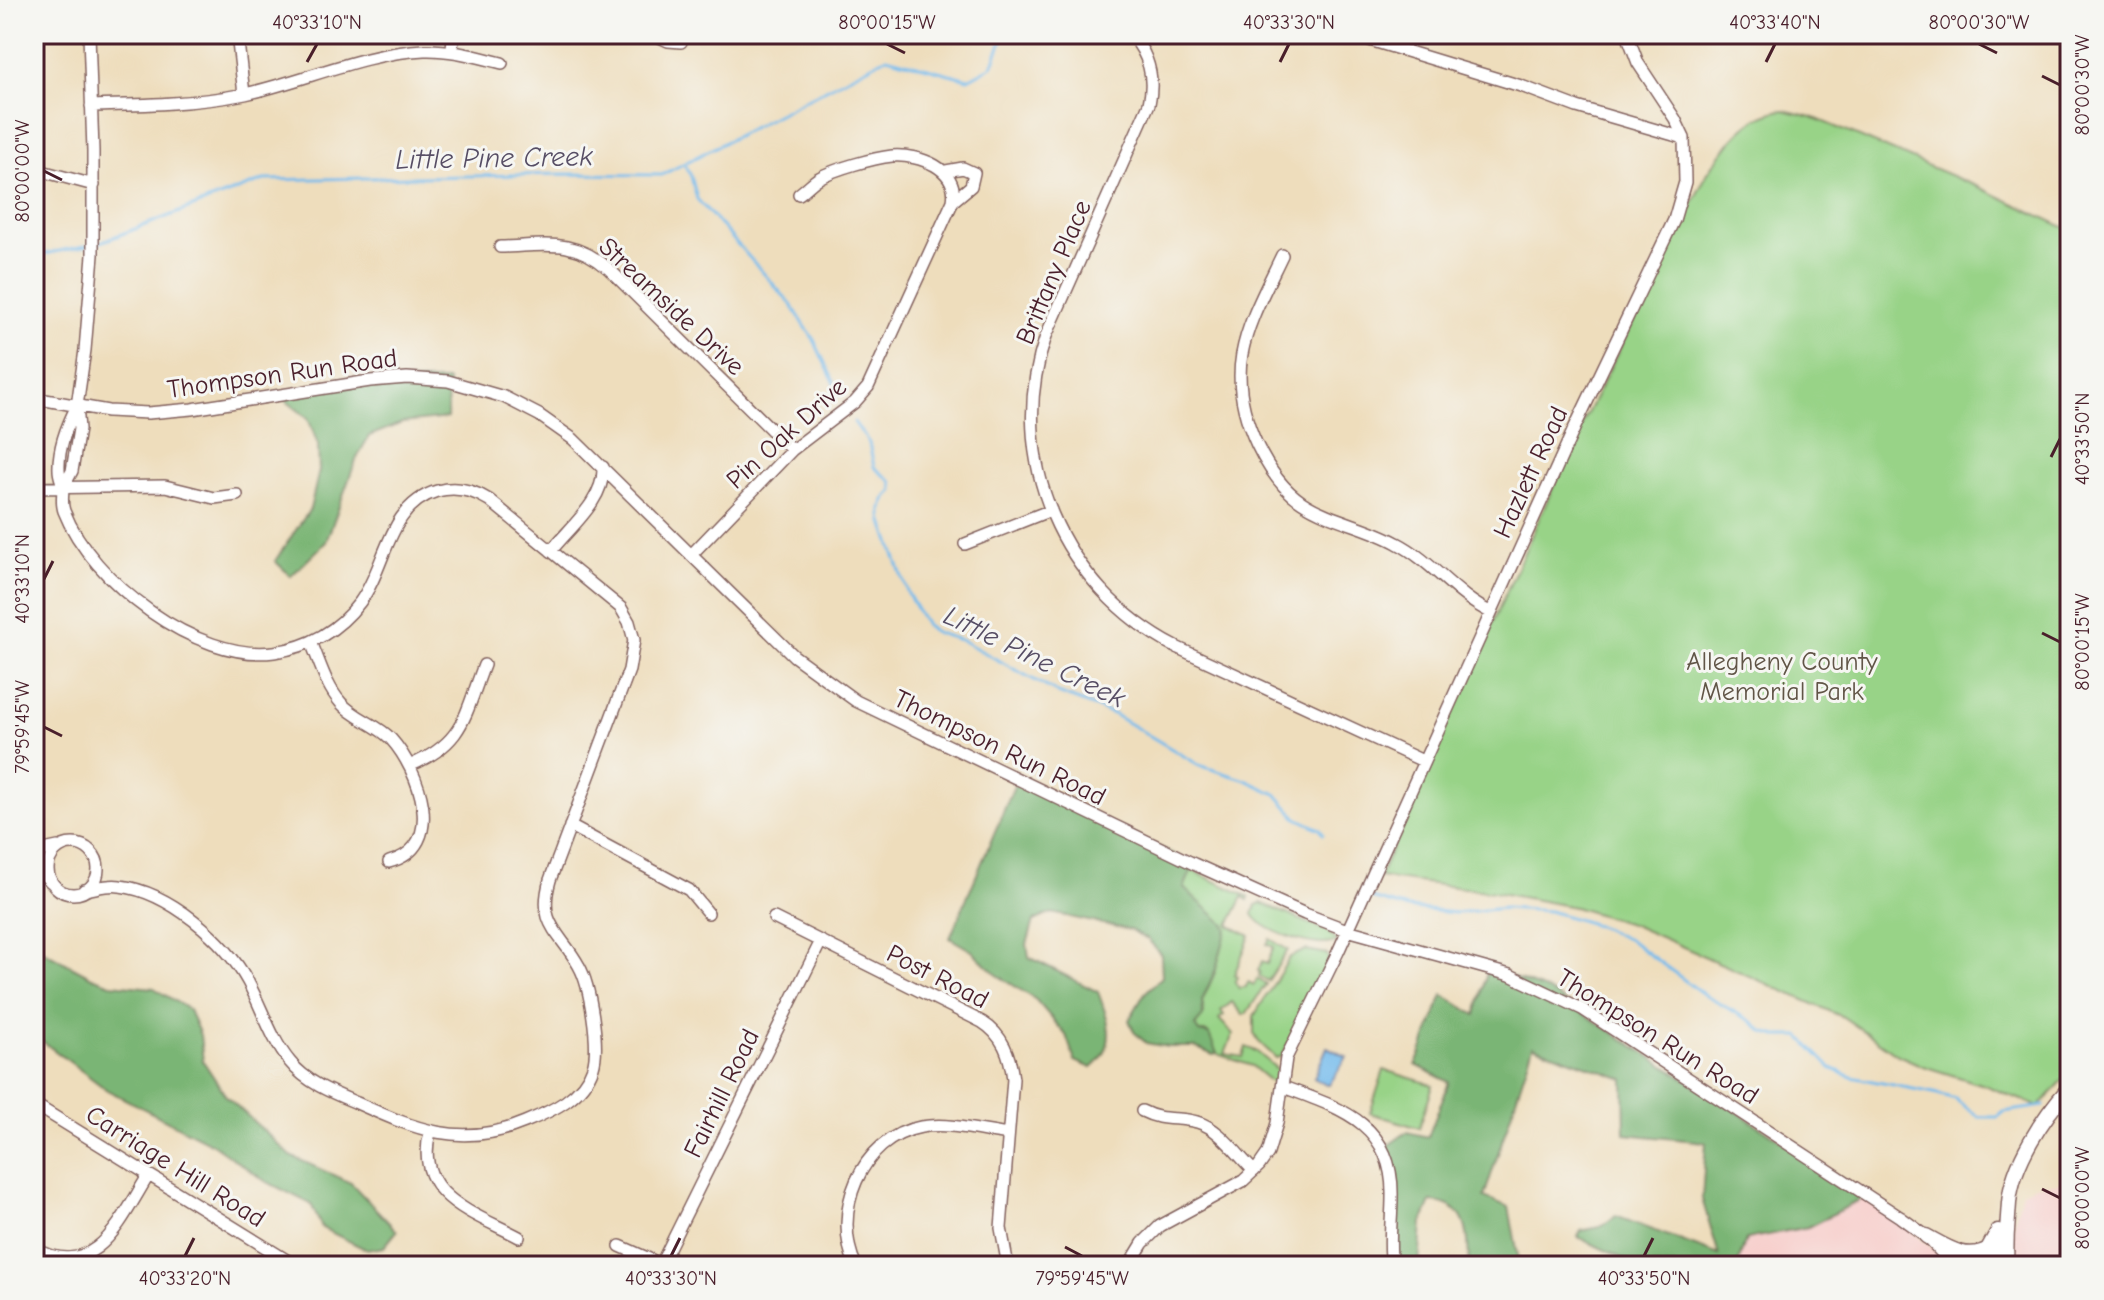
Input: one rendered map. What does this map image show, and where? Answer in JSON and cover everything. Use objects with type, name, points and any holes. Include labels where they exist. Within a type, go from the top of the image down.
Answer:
[{"type":"main road","points":[[2006,1266],[2009,1203],[2014,1182],[2032,1139],[2070,1087]]},
{"type":"main road","points":[[1993,1266],[2001,1213],[2009,1203]]},
{"type":"main road","points":[[1926,1236],[1971,1255],[1988,1249],[1998,1231]]},
{"type":"street","points":[[34,852],[81,846],[123,886],[184,914],[215,939],[246,979],[285,1054],[301,1074],[346,1099],[430,1132],[477,1135],[518,1125],[566,1102],[579,1091],[590,1074],[596,1046],[585,981],[574,957],[550,927],[546,909],[550,880],[629,670],[634,640],[629,622],[621,608],[476,493],[450,489],[431,493],[400,519],[372,582],[356,607],[334,629],[311,642],[271,652],[233,650],[206,642],[121,590],[100,567],[64,511],[59,469],[66,426],[77,406],[93,255],[89,34]]},
{"type":"street","points":[[237,34],[244,94]]},
{"type":"street","points":[[452,51],[453,34]]},
{"type":"street","points":[[653,34],[668,41],[681,42]]},
{"type":"street","name":"Brittany Place","points":[[1132,34],[1150,67],[1152,82],[1149,104],[1046,336],[1037,373],[1033,412],[1035,444],[1051,510],[1091,580],[1116,607],[1140,626],[1176,647],[1423,761]]},
{"type":"street","points":[[1350,34],[1684,138]]},
{"type":"street","name":"Hazlett Road","points":[[1254,1171],[1268,1153],[1273,1140],[1286,1058],[1674,220],[1685,182],[1684,138],[1638,63],[1627,34]]},
{"type":"street","points":[[91,106],[163,103],[244,94],[390,55],[424,50],[452,51],[502,63]]},
{"type":"street","name":"Pin Oak Drive","points":[[691,555],[792,450],[855,402],[871,383],[953,201],[971,186],[974,173],[963,168],[946,171],[914,158],[886,157],[820,177],[799,194]]},
{"type":"street","points":[[34,169],[94,185]]},
{"type":"street","points":[[946,171],[954,186],[953,201]]},
{"type":"street","name":"Streamside Drive","points":[[500,247],[563,246],[591,255],[609,269],[792,450]]},
{"type":"street","points":[[1282,255],[1247,336],[1239,374],[1243,412],[1266,464],[1279,482],[1301,501],[1401,545],[1470,602],[1490,612]]},
{"type":"street","name":"Thompson Run Road","points":[[34,398],[133,414],[174,411],[392,378],[448,381],[486,390],[539,415],[573,439],[794,656],[856,701],[1194,864],[1347,930],[1488,968],[1566,1001],[1868,1196],[1926,1236],[1954,1266]]},
{"type":"street","points":[[599,493],[603,467]]},
{"type":"street","points":[[34,488],[165,486],[214,498],[237,495]]},
{"type":"street","points":[[551,551],[599,493],[609,488],[625,489]]},
{"type":"street","points":[[965,544],[1051,510]]},
{"type":"street","points":[[311,642],[330,688],[341,704],[389,738],[409,766],[423,806],[423,828],[412,851],[389,862]]},
{"type":"street","points":[[409,766],[435,754],[451,740],[484,665]]},
{"type":"street","points":[[570,826],[689,890],[708,913]]},
{"type":"street","points":[[54,885],[48,873],[49,862],[63,846]]},
{"type":"street","points":[[84,890],[96,878],[96,862]]},
{"type":"street","points":[[34,865],[54,885],[69,893],[101,886],[123,886]]},
{"type":"street","name":"Post Road","points":[[774,918],[974,1018],[997,1033],[1012,1070],[1001,1228],[1008,1266]]},
{"type":"street","name":"Fairhill Road","points":[[663,1265],[821,941]]},
{"type":"street","points":[[1283,1087],[1329,1104],[1364,1125],[1378,1138],[1387,1159],[1392,1184],[1389,1242],[1392,1266]]},
{"type":"street","name":"Carriage Hill Road","points":[[34,1104],[296,1266]]},
{"type":"street","points":[[1129,1266],[1143,1243],[1160,1226],[1235,1186],[1254,1171],[1202,1123],[1156,1118],[1142,1111]]},
{"type":"street","points":[[856,1266],[848,1245],[847,1211],[861,1172],[877,1149],[899,1135],[921,1127],[1008,1135]]},
{"type":"street","points":[[430,1132],[426,1161],[441,1191],[451,1201],[519,1237]]},
{"type":"street","points":[[34,1248],[64,1259],[83,1256],[95,1250],[113,1233],[148,1176]]},
{"type":"street","points":[[620,1246],[663,1265]]},
{"type":"shaded area","points":[[2070,1181],[2070,1266],[2016,1266],[2013,1229],[2022,1191],[2036,1185]]},
{"type":"shaded area","points":[[1868,1196],[1954,1266],[1737,1266],[1746,1239],[1808,1227]]},
{"type":"green space","name":"Allegheny County Memorial Park","points":[[1784,110],[1812,117],[1983,189],[2070,230],[2070,1072],[2039,1107],[1898,1055],[1843,1017],[1633,925],[1574,907],[1494,892],[1379,877],[1576,436],[1707,174],[1730,142],[1748,125]]},
{"type":"green space","points":[[370,381],[448,381],[447,418],[402,423],[369,436],[356,460],[326,542],[291,576],[275,561],[310,509],[319,471],[318,445],[308,418],[280,396]]},
{"type":"green space","points":[[1017,779],[1194,864],[1184,888],[1227,929],[1216,969],[1202,1001],[1203,1017],[1195,1026],[1199,1032],[1209,1034],[1217,1054],[1195,1047],[1146,1043],[1134,1032],[1129,1020],[1145,993],[1162,977],[1161,955],[1148,939],[1130,930],[1052,913],[1034,921],[1027,944],[1029,957],[1098,992],[1109,1032],[1105,1051],[1092,1068],[1075,1061],[1066,1035],[1036,1000],[950,938]]},
{"type":"green space","points":[[1191,870],[1249,897],[1248,900],[1243,897],[1229,925],[1250,936],[1234,975],[1237,977],[1235,982],[1239,988],[1246,987],[1248,982],[1254,985],[1257,979],[1266,984],[1246,1014],[1243,1015],[1232,1002],[1221,1011],[1224,1015],[1219,1019],[1233,1034],[1225,1054],[1243,1057],[1246,1047],[1256,1051],[1278,1070],[1277,1087],[1252,1066],[1217,1054],[1207,1032],[1196,1029],[1196,1022],[1204,1014],[1202,1001],[1216,970],[1184,888]]},
{"type":"green space","points":[[1261,903],[1327,931],[1336,941],[1328,944],[1304,942],[1266,927],[1253,914],[1256,905]]},
{"type":"green space","points":[[1270,939],[1288,950],[1268,981],[1259,976],[1258,971],[1262,961],[1267,963],[1274,947],[1267,944]]},
{"type":"green space","points":[[34,946],[111,984],[154,988],[189,1010],[200,1035],[203,1061],[226,1096],[291,1156],[351,1183],[397,1231],[384,1247],[367,1250],[322,1228],[311,1204],[265,1181],[211,1143],[107,1090],[34,1035]]},
{"type":"green space","points":[[1306,950],[1327,954],[1329,959],[1282,1056],[1276,1058],[1258,1041],[1254,1033],[1254,1016],[1290,957]]},
{"type":"green space","points":[[1488,968],[1548,991],[1868,1196],[1808,1227],[1746,1239],[1737,1266],[1638,1266],[1578,1237],[1581,1231],[1600,1227],[1616,1216],[1719,1255],[1702,1199],[1706,1142],[1625,1134],[1624,1079],[1533,1046],[1484,1197],[1509,1207],[1520,1266],[1469,1266],[1467,1233],[1460,1215],[1453,1208],[1431,1202],[1422,1223],[1419,1266],[1392,1266],[1392,1196],[1383,1149],[1407,1132],[1428,1137],[1449,1082],[1416,1065],[1443,995],[1476,1015]]},
{"type":"green space","points":[[1384,1070],[1433,1085],[1419,1128],[1370,1113]]},
{"type":"water","points":[[1327,1047],[1347,1057],[1329,1085],[1314,1078]]},
{"type":"waterway","name":"Little Pine Creek","points":[[98,243],[264,180],[662,175],[887,57],[968,79],[992,66],[1005,34]]},
{"type":"waterway","name":"Little Pine Creek","points":[[684,164],[697,199],[791,304],[814,340],[839,393]]},
{"type":"waterway","name":"Little Pine Creek","points":[[34,256],[90,245]]},
{"type":"waterway","name":"Little Pine Creek","points":[[854,422],[869,443],[874,467],[892,482],[893,491],[883,505],[883,522],[908,594],[926,626],[963,641],[1058,693],[1113,714],[1199,765],[1246,780],[1276,794],[1297,818],[1320,829],[1323,834]]},
{"type":"waterway","name":"Little Pine Creek","points":[[1371,898],[1407,908],[1455,913],[1505,908],[1549,911],[1596,925],[1631,941],[1706,996],[1751,1021],[1764,1032],[1777,1036],[1800,1036],[1831,1068],[1852,1077],[1955,1099],[1979,1117],[1998,1117],[2004,1112],[2044,1106]]},
{"type":"waterway","name":"Little Pine Creek","points":[[2063,1117],[2070,1119]]}]
